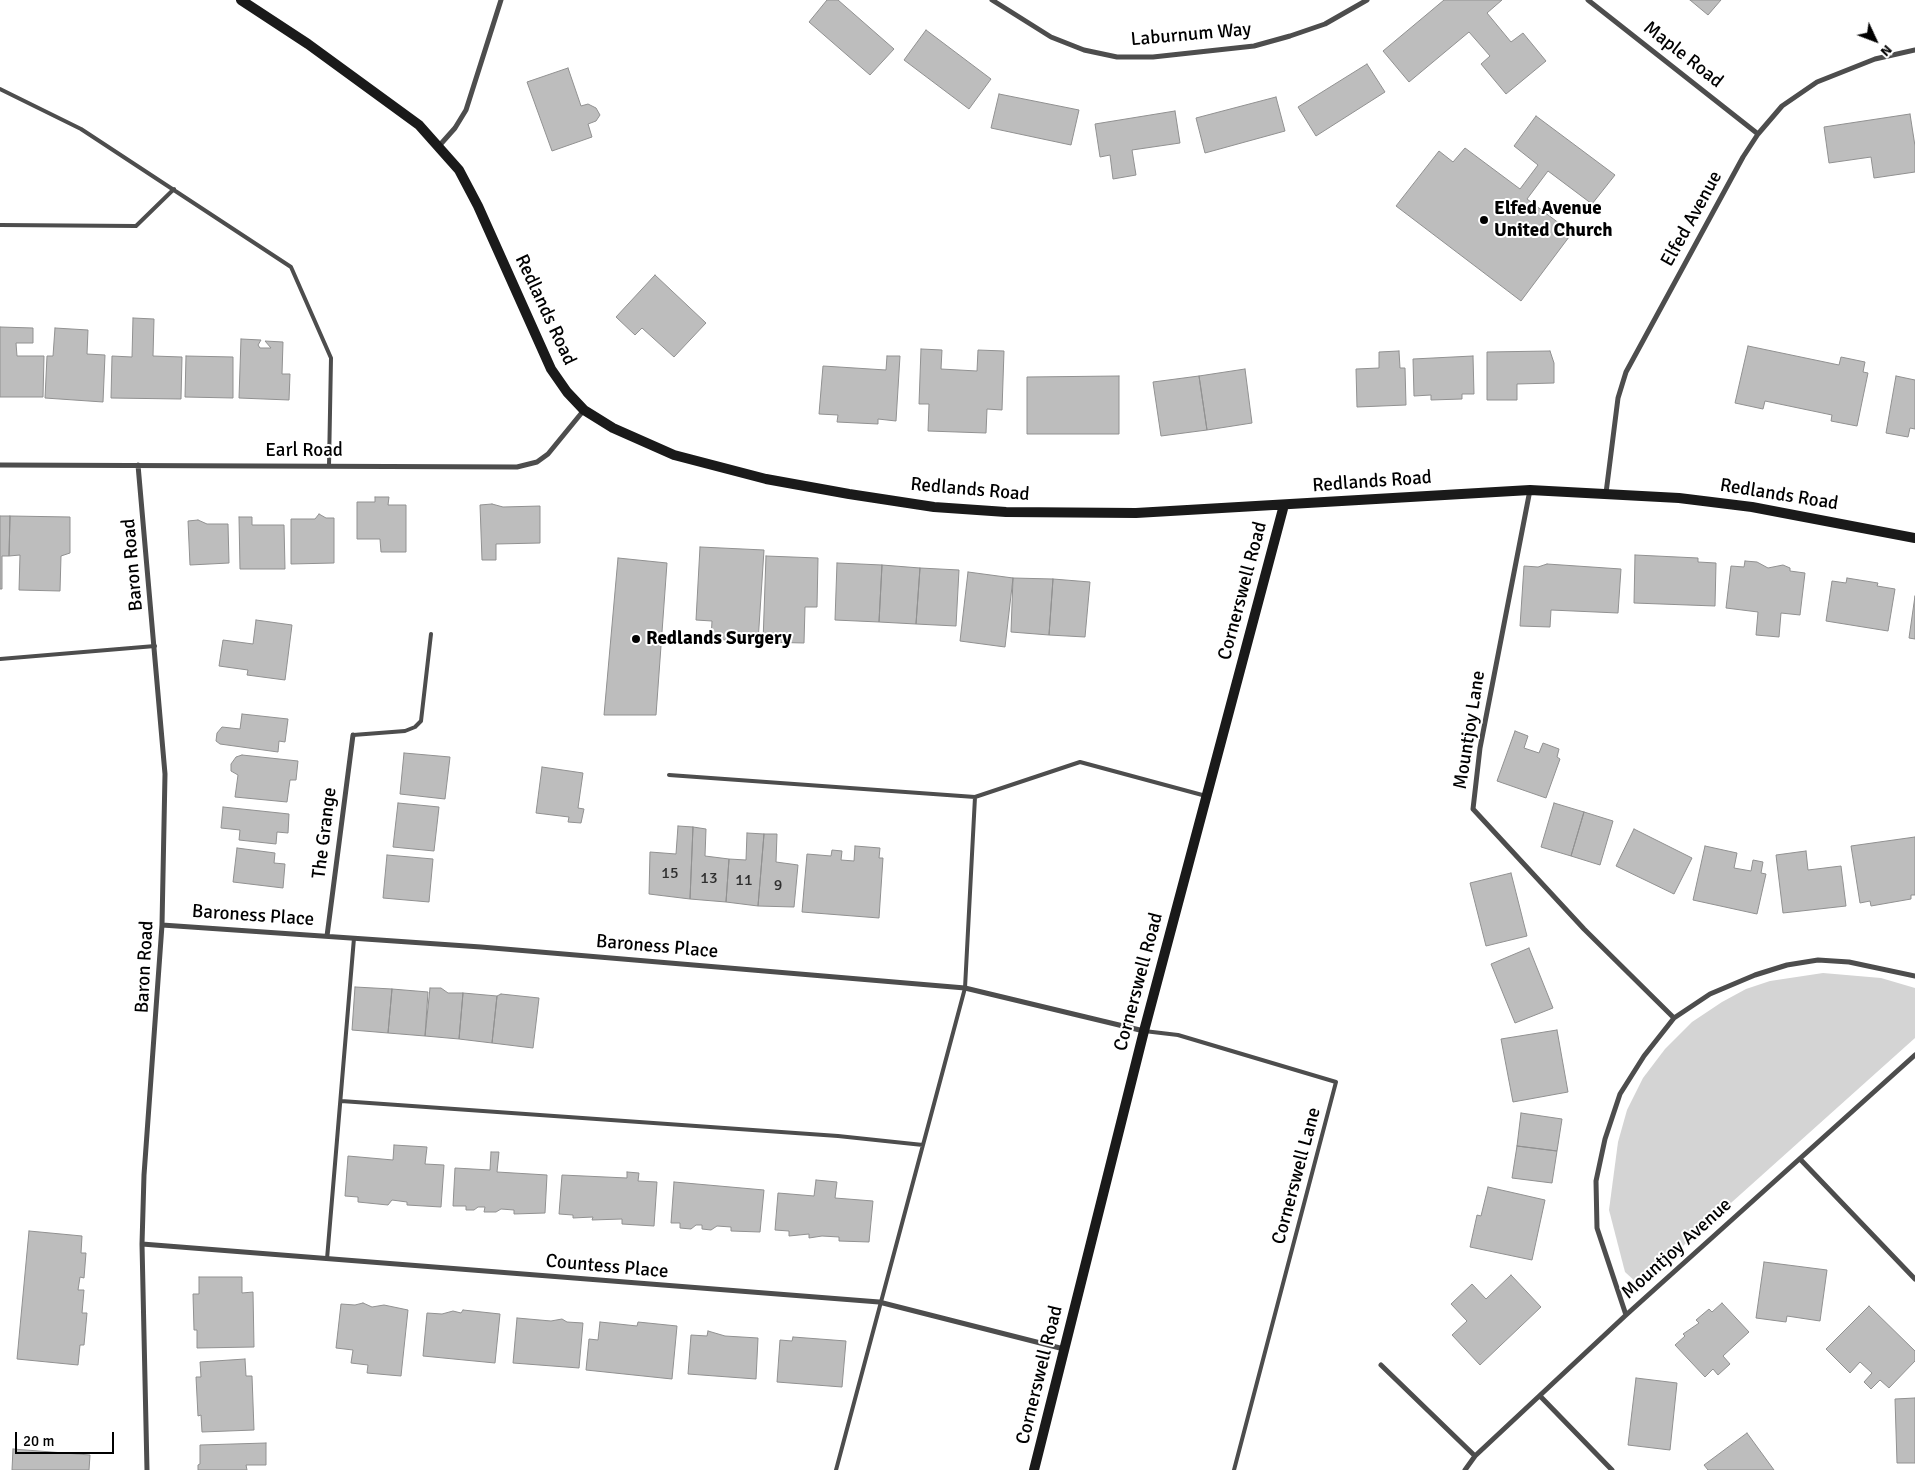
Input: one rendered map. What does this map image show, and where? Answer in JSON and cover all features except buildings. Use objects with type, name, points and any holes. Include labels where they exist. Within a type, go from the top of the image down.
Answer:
[{"type":"main road","name":"Redlands Road","points":[[241,0],[308,44],[396,106],[419,125],[439,146],[459,170],[478,206],[551,369],[584,410],[620,432],[674,455],[766,478],[934,507],[1064,514],[1136,514],[1530,490],[1606,492],[1752,507],[1915,538]]},
{"type":"main road","name":"Cornerswell Road","points":[[1034,1470],[1144,1031],[1284,505]]},
{"type":"street","points":[[439,146],[466,110],[501,0]]},
{"type":"street","name":"Laburnum Way","points":[[992,0],[1052,37],[1084,50],[1118,56],[1153,57],[1254,46],[1325,24],[1367,0]]},
{"type":"street","name":"Maple Road","points":[[1588,0],[1758,134]]},
{"type":"street","name":"Elfed Avenue","points":[[1606,492],[1618,398],[1632,357],[1743,157],[1758,134],[1782,106],[1817,82],[1875,59],[1915,50]]},
{"type":"street","name":"Earl Road","points":[[0,464],[517,467],[537,462],[548,454],[584,410]]},
{"type":"street","name":"Baron Road","points":[[138,466],[165,774],[162,925],[144,1175],[142,1244],[147,1470]]},
{"type":"street","name":"Mountjoy Lane","points":[[1530,490],[1480,748],[1473,809],[1584,929],[1674,1018]]},
{"type":"street","name":"The Grange","points":[[327,936],[353,734]]},
{"type":"street","name":"Baroness Place","points":[[162,925],[354,938],[965,988],[1144,1031]]},
{"type":"street","points":[[1626,1315],[1597,1228],[1596,1181],[1605,1139],[1620,1094],[1644,1056],[1674,1018],[1710,994],[1755,975],[1787,965],[1818,960],[1849,962],[1915,976]]},
{"type":"street","name":"Mountjoy Avenue","points":[[1465,1470],[1475,1456],[1541,1397],[1626,1315],[1915,1055]]},
{"type":"street","points":[[1800,1159],[1915,1279]]},
{"type":"street","name":"Countess Place","points":[[142,1244],[879,1302],[1065,1349]]},
{"type":"street","points":[[1381,1365],[1475,1456]]},
{"type":"street","points":[[1541,1397],[1612,1470]]},
{"type":"lane","points":[[0,89],[81,128],[291,267],[331,358],[330,466]]},
{"type":"lane","points":[[0,225],[136,226],[174,189]]},
{"type":"lane","points":[[353,734],[405,731],[416,727],[421,721],[431,634]]},
{"type":"lane","points":[[0,659],[155,646]]},
{"type":"lane","points":[[669,775],[975,798],[1080,762],[1207,796]]},
{"type":"lane","points":[[836,1470],[879,1302],[965,988],[975,798]]},
{"type":"lane","points":[[327,1259],[354,938]]},
{"type":"lane","name":"Cornerswell Lane","points":[[1144,1031],[1178,1035],[1336,1082],[1234,1470]]},
{"type":"lane","points":[[341,1101],[838,1136],[923,1146]]},
{"type":"shaded area","points":[[1823,973],[1881,978],[1915,988],[1915,1038],[1645,1280],[1637,1283],[1625,1272],[1609,1210],[1618,1142],[1627,1110],[1643,1078],[1665,1049],[1692,1022],[1722,1002],[1746,989],[1770,981]]},
{"type":"place","name":"Elfed Avenue United Church","points":[[1484,220]]},
{"type":"place","name":"Redlands Surgery","points":[[636,639]]}]
